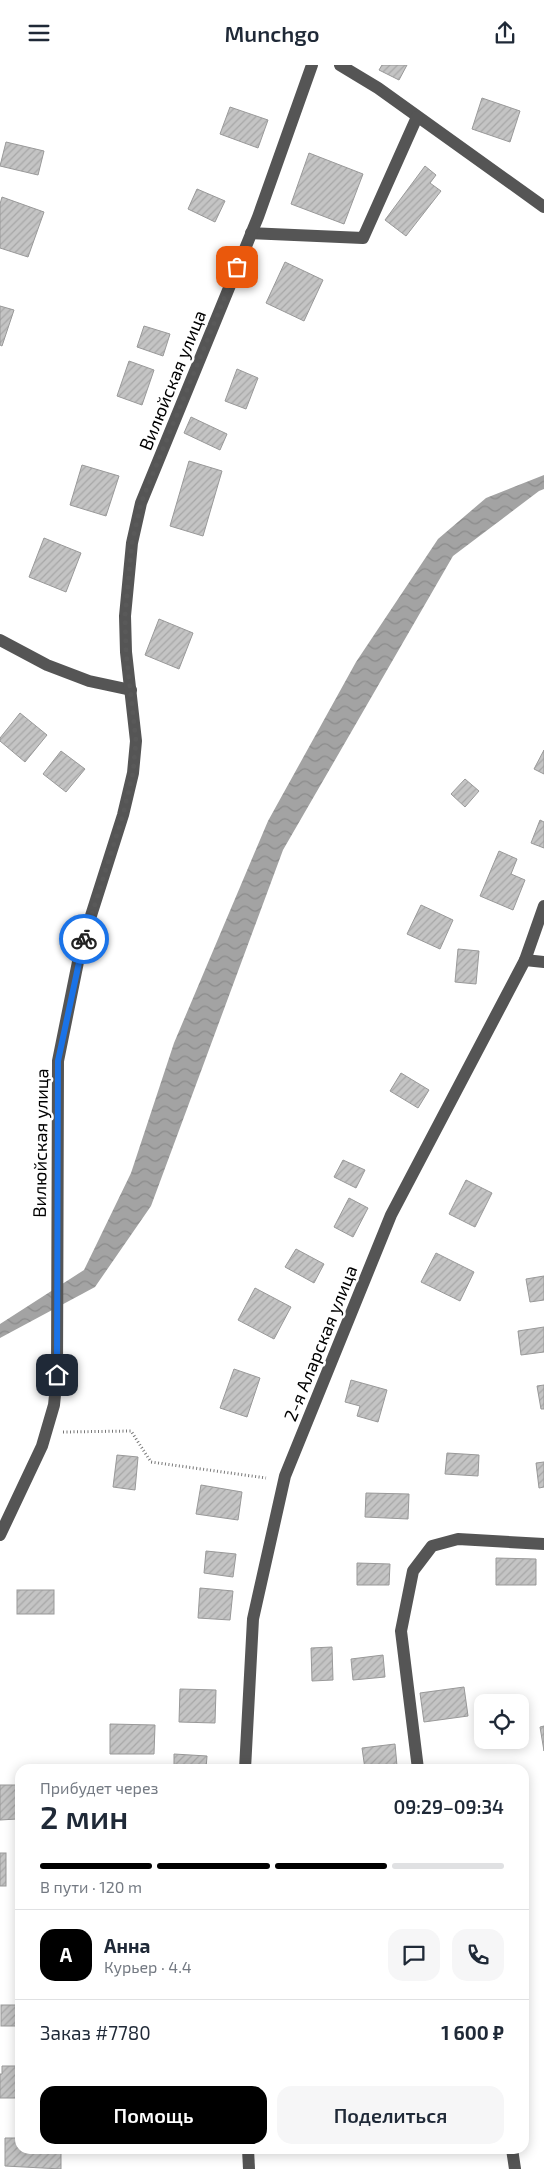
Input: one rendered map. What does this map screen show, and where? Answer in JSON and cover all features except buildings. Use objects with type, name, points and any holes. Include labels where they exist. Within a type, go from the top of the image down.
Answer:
[{"type":"street","name":"Вилюйская улица","points":[[0,1535],[42,1446],[54,1405],[57,1375],[58,1061],[81,947],[123,815],[133,773],[136,741],[126,652],[125,616],[132,543],[141,503],[251,233],[312,65]]},
{"type":"street","points":[[340,65],[378,89],[544,207]]},
{"type":"street","points":[[251,233],[363,239],[417,117]]},
{"type":"street","points":[[0,640],[56,669],[89,681],[131,690]]},
{"type":"street","name":"2-я Аларская улица","points":[[245,1764],[253,1619],[284,1482],[391,1215],[525,960],[544,906]]},
{"type":"street","points":[[525,960],[544,963]]},
{"type":"street","points":[[417,1764],[401,1631],[413,1571],[432,1546],[458,1539],[544,1544]]},
{"type":"street","points":[[248,2154],[248,2169]]},
{"type":"street","points":[[513,2154],[515,2169]]},
{"type":"path","points":[[46,1433],[131,1431],[151,1461],[246,1474],[284,1482]]},
{"type":"water","points":[[544,475],[544,489],[453,556],[283,850],[151,1206],[95,1287],[0,1338],[0,1324],[84,1270],[131,1173],[174,1043],[268,821],[356,662],[438,539],[486,498]]},
{"type":"way so far","points":[[84,939],[106,863],[123,815],[133,773],[136,741],[126,652],[125,616],[132,543],[141,503],[237,267]]},
{"type":"route","points":[[57,1375],[58,1061],[84,939]]}]
